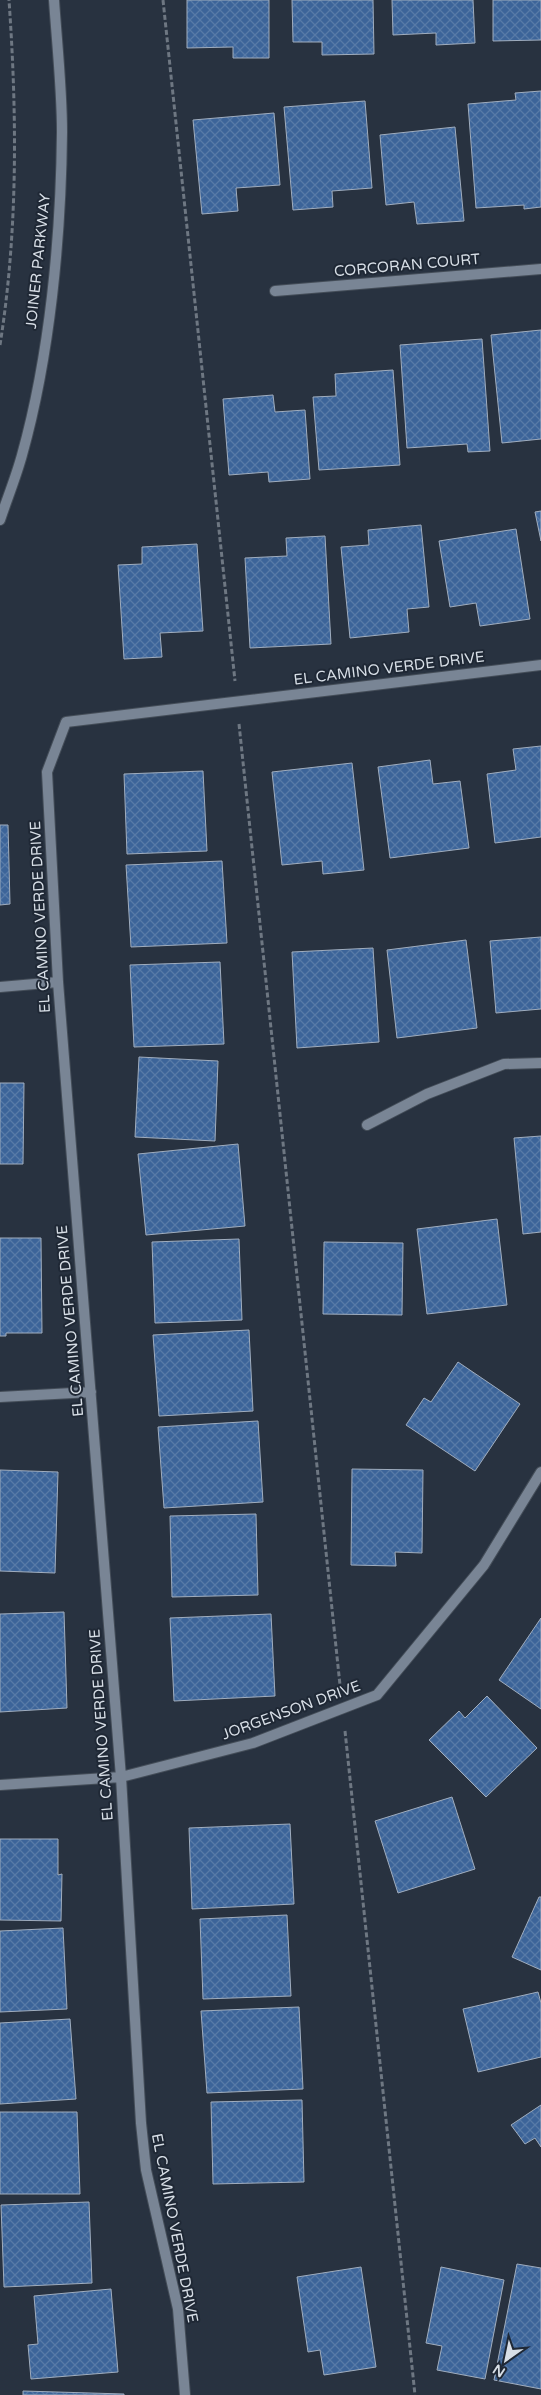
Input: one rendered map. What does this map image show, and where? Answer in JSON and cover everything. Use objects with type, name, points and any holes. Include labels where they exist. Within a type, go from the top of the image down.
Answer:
[{"type":"street","name":"JOINER PARKWAY","points":[[0,520],[22,456],[40,377],[52,288],[60,188],[62,131],[54,0]]},
{"type":"street","name":"CORCORAN COURT","points":[[275,291],[541,269]]},
{"type":"street","name":"EL CAMINO VERDE DRIVE","points":[[185,2395],[178,2309],[146,2170],[141,2123],[121,1777],[58,982],[47,772],[66,722],[541,665]]},
{"type":"street","points":[[0,987],[58,982]]},
{"type":"street","points":[[367,1125],[427,1094],[504,1064],[541,1063]]},
{"type":"street","points":[[0,1397],[91,1392]]},
{"type":"street","name":"JORGENSON DRIVE","points":[[0,1785],[121,1777],[253,1743],[377,1695],[484,1565],[541,1472]]},
{"type":"path","points":[[0,345],[7,298],[15,187],[14,70],[10,0]]},
{"type":"path","points":[[163,0],[415,2395]]},
{"type":"building","points":[[187,0],[269,0],[269,58],[233,58],[233,47],[187,48]]},
{"type":"building","points":[[292,0],[373,0],[374,54],[322,55],[322,42],[293,42]]},
{"type":"building","points":[[392,0],[473,0],[475,43],[436,45],[436,33],[393,35]]},
{"type":"building","points":[[493,0],[541,0],[541,40],[493,41]]},
{"type":"building","points":[[541,91],[541,207],[524,209],[524,205],[476,208],[468,104],[516,100],[515,93]]},
{"type":"building","points":[[365,101],[372,188],[332,191],[333,207],[293,210],[284,107]]},
{"type":"building","points":[[274,113],[280,185],[236,188],[238,211],[202,214],[193,120]]},
{"type":"building","points":[[455,127],[464,221],[417,224],[414,202],[386,205],[380,135]]},
{"type":"building","points":[[541,330],[541,439],[502,443],[491,335]]},
{"type":"building","points":[[482,339],[490,451],[468,452],[467,444],[407,448],[400,345]]},
{"type":"building","points":[[393,370],[400,465],[319,470],[313,397],[336,396],[335,374]]},
{"type":"building","points":[[273,395],[275,412],[305,410],[310,479],[269,482],[268,472],[229,475],[223,399]]},
{"type":"building","points":[[541,511],[541,541],[535,512]]},
{"type":"building","points":[[421,525],[429,607],[407,609],[409,632],[350,638],[341,547],[369,545],[368,530]]},
{"type":"building","points":[[516,529],[530,619],[480,626],[476,603],[450,607],[439,541]]},
{"type":"building","points":[[325,536],[331,644],[250,648],[245,558],[287,556],[286,538]]},
{"type":"building","points":[[197,544],[203,631],[160,633],[162,657],[124,659],[118,565],[142,564],[142,547]]},
{"type":"building","points":[[541,746],[541,837],[495,843],[487,774],[516,770],[513,749]]},
{"type":"building","points":[[430,760],[433,784],[460,781],[469,848],[390,858],[378,767]]},
{"type":"building","points":[[352,763],[364,870],[323,874],[322,861],[282,865],[272,772]]},
{"type":"building","points":[[203,771],[207,851],[127,854],[124,774]]},
{"type":"building","points":[[0,825],[8,825],[10,904],[0,905]]},
{"type":"building","points":[[222,861],[227,943],[131,947],[126,865]]},
{"type":"building","points":[[541,937],[541,1009],[496,1013],[490,941]]},
{"type":"building","points":[[466,940],[477,1028],[397,1038],[387,950]]},
{"type":"building","points":[[373,948],[379,1042],[297,1048],[292,952]]},
{"type":"building","points":[[220,962],[224,1044],[134,1047],[130,965]]},
{"type":"building","points":[[139,1057],[218,1061],[215,1141],[135,1137]]},
{"type":"building","points":[[0,1083],[24,1083],[23,1164],[0,1164]]},
{"type":"building","points":[[541,1136],[541,1232],[523,1234],[514,1138]]},
{"type":"building","points":[[238,1144],[245,1226],[146,1235],[138,1154]]},
{"type":"building","points":[[497,1219],[507,1305],[427,1314],[417,1229]]},
{"type":"building","points":[[0,1238],[41,1238],[42,1333],[6,1333],[6,1336],[0,1336]]},
{"type":"building","points":[[239,1239],[242,1320],[155,1323],[152,1242]]},
{"type":"building","points":[[324,1242],[403,1243],[402,1315],[323,1314]]},
{"type":"building","points":[[249,1330],[253,1411],[159,1416],[153,1335]]},
{"type":"building","points":[[458,1362],[520,1404],[475,1471],[406,1425],[424,1398],[431,1402]]},
{"type":"building","points":[[258,1421],[263,1502],[164,1508],[158,1427]]},
{"type":"building","points":[[352,1469],[423,1470],[422,1553],[395,1552],[396,1566],[351,1565]]},
{"type":"building","points":[[0,1470],[58,1472],[55,1573],[0,1571]]},
{"type":"building","points":[[256,1514],[258,1595],[172,1597],[170,1516]]},
{"type":"building","points":[[64,1612],[67,1708],[0,1712],[0,1614]]},
{"type":"building","points":[[271,1614],[275,1696],[174,1701],[170,1618]]},
{"type":"building","points":[[541,1618],[541,1709],[499,1680]]},
{"type":"building","points":[[487,1696],[537,1748],[486,1797],[429,1740],[459,1711],[465,1718]]},
{"type":"building","points":[[452,1797],[475,1869],[398,1893],[375,1821]]},
{"type":"building","points":[[290,1824],[294,1904],[192,1909],[189,1828]]},
{"type":"building","points":[[0,1839],[58,1839],[58,1875],[62,1874],[61,1921],[0,1920]]},
{"type":"building","points":[[539,1897],[541,1897],[541,1970],[512,1957]]},
{"type":"building","points":[[287,1915],[291,1996],[203,1999],[200,1919]]},
{"type":"building","points":[[63,1928],[67,2009],[0,2012],[0,1931]]},
{"type":"building","points":[[538,1992],[541,2003],[541,2057],[478,2072],[463,2009]]},
{"type":"building","points":[[299,2007],[303,2089],[207,2093],[201,2011]]},
{"type":"building","points":[[70,2019],[76,2099],[0,2104],[0,2023]]},
{"type":"building","points":[[302,2100],[304,2182],[213,2184],[211,2102]]},
{"type":"building","points":[[541,2105],[541,2147],[535,2138],[525,2144],[511,2125]]},
{"type":"building","points":[[0,2112],[77,2112],[80,2194],[0,2194]]},
{"type":"building","points":[[89,2202],[92,2283],[4,2287],[1,2205]]},
{"type":"building","points":[[517,2264],[541,2268],[541,2389],[494,2380]]},
{"type":"building","points":[[361,2267],[376,2367],[324,2375],[320,2350],[308,2352],[297,2277]]},
{"type":"building","points":[[441,2267],[504,2280],[485,2379],[437,2370],[442,2346],[426,2343]]},
{"type":"building","points":[[111,2289],[118,2372],[31,2379],[28,2345],[38,2344],[34,2296]]},
{"type":"building","points":[[23,2391],[124,2394],[124,2395],[23,2395]]}]
